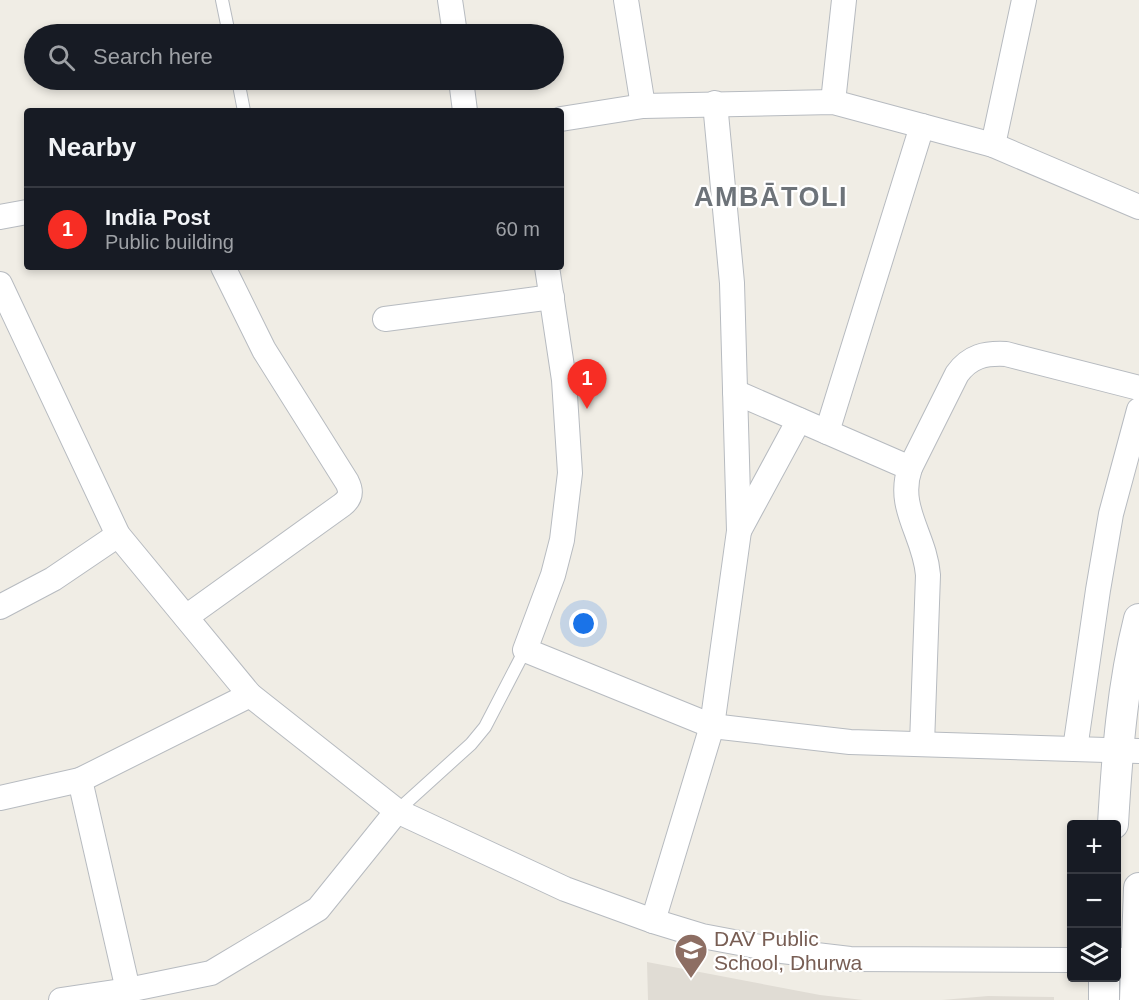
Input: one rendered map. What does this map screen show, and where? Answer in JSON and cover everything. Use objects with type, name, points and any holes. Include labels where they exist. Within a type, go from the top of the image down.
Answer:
[{"type":"street","points":[[450,0],[453,24]]},
{"type":"street","points":[[626,0],[643,106]]},
{"type":"street","points":[[833,102],[844,0]]},
{"type":"street","points":[[993,145],[1024,0]]},
{"type":"street","points":[[462,90],[465,108]]},
{"type":"street","points":[[564,119],[643,106],[833,102],[993,145],[1139,207]]},
{"type":"street","points":[[653,921],[712,726],[739,531],[732,283],[715,103]]},
{"type":"street","points":[[827,432],[922,126]]},
{"type":"street","points":[[0,217],[24,213]]},
{"type":"street","points":[[186,617],[342,505],[351,493],[347,482],[264,350],[224,270]]},
{"type":"street","points":[[548,270],[564,380],[570,473],[567,514],[562,540],[553,575],[525,650],[712,726],[850,742],[1128,751]]},
{"type":"street","points":[[0,284],[118,534],[250,695],[397,811],[565,889],[702,936],[782,951],[850,959],[1067,960]]},
{"type":"street","points":[[385,320],[552,297]]},
{"type":"street","points":[[922,744],[928,574],[924,551],[905,495],[905,483],[910,468],[957,374],[967,361],[974,357],[993,353],[1006,354],[1139,388]]},
{"type":"street","points":[[735,392],[910,468]]},
{"type":"street","points":[[1075,749],[1111,514],[1139,410]]},
{"type":"street","points":[[739,531],[799,420]]},
{"type":"street","points":[[0,607],[53,579],[118,534]]},
{"type":"street","points":[[1114,820],[1128,751],[1133,644],[1139,619]]},
{"type":"street","points":[[0,798],[80,780],[250,695]]},
{"type":"street","points":[[80,780],[128,990]]},
{"type":"street","points":[[61,1000],[128,990],[211,973],[318,909],[397,811]]},
{"type":"street","points":[[1135,1000],[1126,960],[1139,888]]},
{"type":"street","points":[[1104,982],[1104,1000]]},
{"type":"lane","points":[[222,0],[227,24]]},
{"type":"lane","points":[[240,90],[243,108]]},
{"type":"lane","points":[[397,811],[471,744],[485,727],[525,650]]},
{"type":"shaded area","name":"DAV Public School, Dhurwa","points":[[647,962],[820,995],[863,1000],[648,1000]]},
{"type":"shaded area","points":[[988,996],[1054,997],[1054,1000],[942,1000]]},
{"type":"place","name":"India Post","points":[[587,409]]},
{"type":"place","name":"DAV Public School, Dhurwa","points":[[691,979]]},
{"type":"district","name":"AMBĀTOLI","points":[[771,197]]}]
